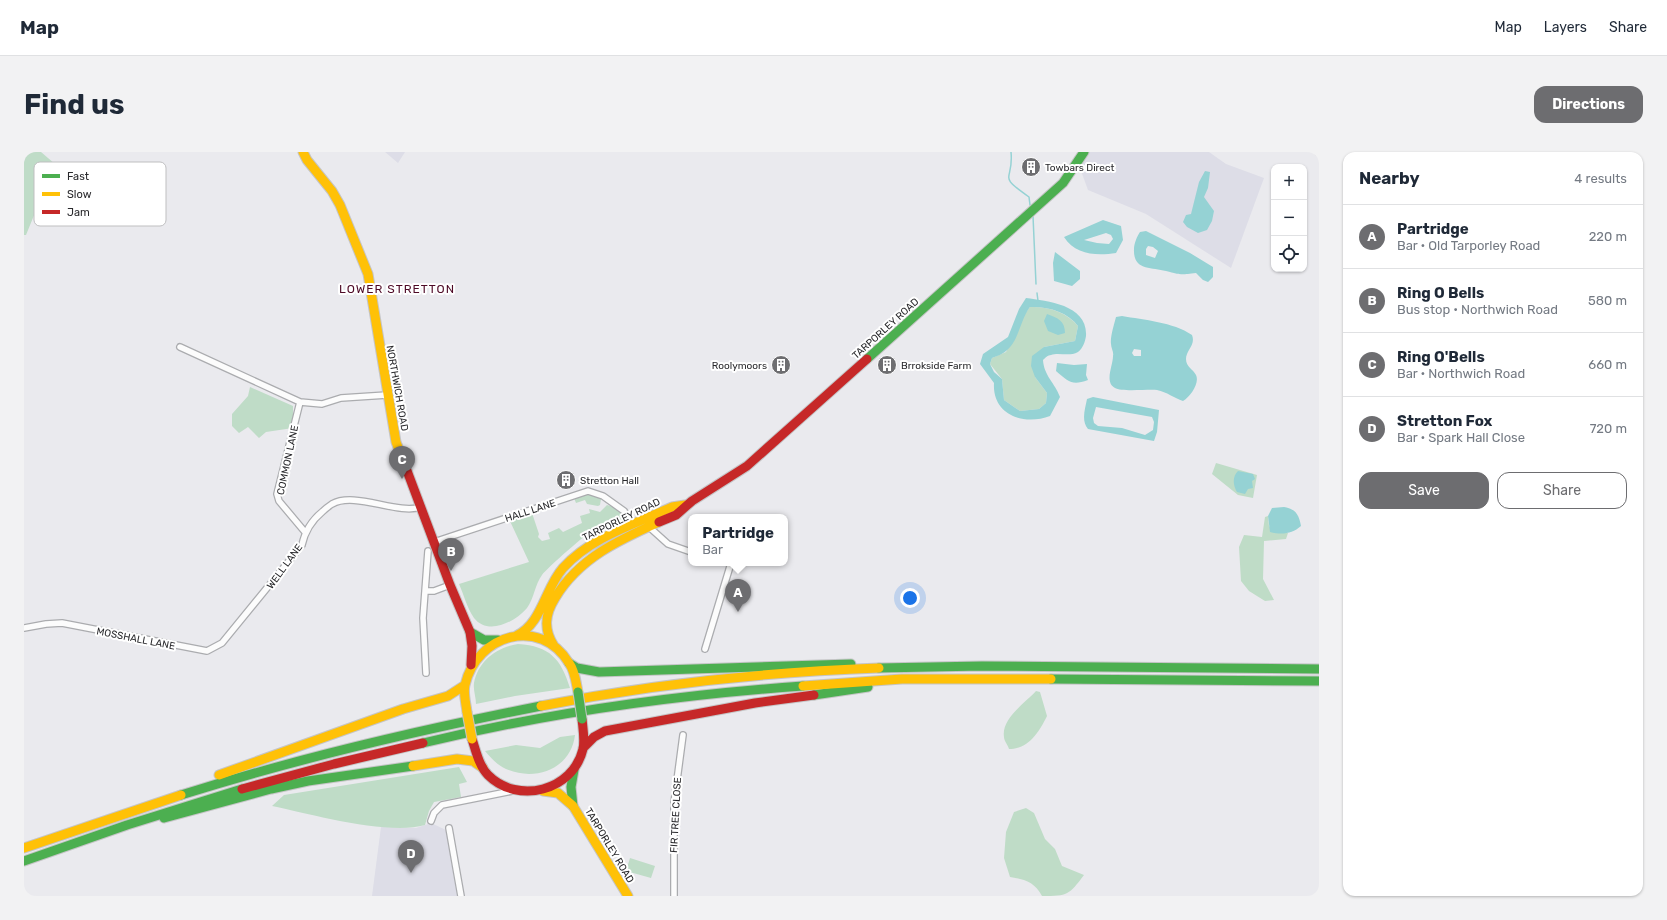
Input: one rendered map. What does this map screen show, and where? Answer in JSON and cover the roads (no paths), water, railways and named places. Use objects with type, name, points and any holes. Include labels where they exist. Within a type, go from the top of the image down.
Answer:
[{"type":"main road","name":"NORTHWICH ROAD","points":[[303,152],[307,160],[332,191],[340,205],[368,274],[387,395],[398,447],[450,586],[470,632],[472,646],[471,665]]},
{"type":"main road","name":"TARPORLEY ROAD","points":[[554,646],[546,631],[546,619],[558,590],[569,576],[594,554],[676,515],[685,506],[731,478],[760,455],[1063,183],[1084,152]]},
{"type":"main road","name":"TARPORLEY ROAD","points":[[516,636],[525,632],[532,625],[552,583],[575,556],[602,539],[672,507],[685,506]]},
{"type":"main road","points":[[470,632],[484,640],[498,640],[516,636],[534,637],[554,646],[573,666],[582,719],[583,748]]},
{"type":"main road","points":[[498,640],[480,652],[471,665],[465,685],[467,712],[472,739],[476,753],[483,768],[492,778],[504,786],[518,791],[541,791],[559,783],[574,770],[583,748],[590,740],[605,731],[755,703],[922,678]]},
{"type":"main road","points":[[573,666],[599,672],[829,663],[921,666]]},
{"type":"main road","points":[[24,848],[155,802],[238,776],[328,751],[516,710],[680,685],[782,674],[921,666],[981,665],[1319,669]]},
{"type":"main road","points":[[24,861],[123,825],[222,794],[329,764],[421,742],[511,723],[689,696],[793,686],[922,678],[1319,681]]},
{"type":"main road","points":[[155,802],[185,787],[281,752],[403,709],[454,694],[465,685]]},
{"type":"main road","points":[[123,825],[166,818],[271,789],[315,780],[458,759],[469,760],[483,768]]},
{"type":"main road","name":"TARPORLEY ROAD","points":[[573,806],[571,787],[574,770]]},
{"type":"main road","name":"TARPORLEY ROAD","points":[[541,791],[558,793],[573,806],[628,896]]},
{"type":"street","points":[[180,347],[300,402],[322,404],[341,398],[387,395]]},
{"type":"street","name":"COMMON LANE","points":[[300,402],[278,494],[278,501],[305,532]]},
{"type":"street","name":"HALL LANE","points":[[434,542],[588,491],[603,496],[624,511]]},
{"type":"street","name":"WELL LANE","points":[[238,624],[302,545],[305,532],[315,518],[332,503],[356,501],[410,508],[421,507]]},
{"type":"street","points":[[639,522],[650,527],[668,544],[688,551]]},
{"type":"street","points":[[426,673],[423,618],[428,551]]},
{"type":"street","points":[[705,649],[730,566]]},
{"type":"street","points":[[425,591],[434,591],[450,586]]},
{"type":"street","name":"MOSSHALL LANE","points":[[24,628],[46,624],[62,624],[207,651],[222,643],[238,624]]},
{"type":"street","name":"FIR TREE CLOSE","points":[[674,896],[674,803],[683,735]]},
{"type":"street","points":[[488,795],[492,788],[492,778]]},
{"type":"street","points":[[431,821],[436,809],[442,805],[488,795],[518,791]]},
{"type":"street","points":[[449,828],[461,896]]},
{"type":"water","points":[[1205,171],[1210,172],[1208,188],[1204,197],[1214,211],[1212,221],[1207,230],[1198,233],[1187,227],[1183,222],[1186,215],[1191,214],[1199,182]]},
{"type":"water","points":[[1103,220],[1121,226],[1123,240],[1116,253],[1094,254],[1074,248],[1064,237]],"holes":[[[1106,233],[1111,235],[1113,239],[1109,244],[1084,240]]]},
{"type":"water","points":[[1146,231],[1190,253],[1213,267],[1213,277],[1208,282],[1203,280],[1196,273],[1178,274],[1140,265],[1134,256],[1134,249],[1140,232]],"holes":[[[1148,246],[1153,247],[1158,251],[1155,258],[1146,255],[1146,249]]]},
{"type":"water","points":[[1055,252],[1080,271],[1080,279],[1072,286],[1054,281],[1053,263]]},
{"type":"water","points":[[1026,298],[1055,303],[1074,311],[1081,317],[1085,326],[1085,340],[1078,352],[1071,354],[1050,355],[1043,360],[1045,371],[1060,397],[1050,416],[1040,419],[1030,420],[1020,418],[1004,410],[998,403],[994,383],[980,364],[983,354],[1008,337],[1019,309]],"holes":[[[1030,307],[1057,311],[1069,317],[1078,326],[1075,341],[1044,347],[1032,356],[1031,366],[1035,377],[1047,393],[1046,403],[1039,409],[1020,411],[1004,400],[1002,379],[994,372],[990,364],[992,358],[1003,353],[1014,342]]]},
{"type":"water","points":[[1047,314],[1060,320],[1064,326],[1065,333],[1058,335],[1048,331],[1044,321]]},
{"type":"water","points":[[1122,316],[1167,324],[1192,335],[1193,342],[1186,356],[1186,362],[1195,373],[1197,382],[1194,390],[1186,399],[1183,401],[1157,390],[1123,390],[1115,388],[1112,385],[1110,382],[1113,360],[1111,341],[1116,317]],"holes":[[[1134,349],[1141,350],[1141,356],[1134,356],[1132,353]]]},
{"type":"water","points":[[1057,363],[1074,365],[1087,364],[1086,375],[1088,380],[1078,383],[1071,382],[1056,371]]},
{"type":"water","points":[[1093,397],[1159,410],[1157,432],[1154,441],[1088,429],[1084,419],[1087,399]],"holes":[[[1096,407],[1152,417],[1154,422],[1153,430],[1145,435],[1122,428],[1098,426],[1094,423],[1093,418]]]},
{"type":"water","points":[[1238,471],[1253,474],[1255,479],[1252,481],[1253,488],[1248,489],[1245,494],[1237,492],[1235,487],[1234,478]]},
{"type":"water","points":[[1284,507],[1291,509],[1296,513],[1301,526],[1294,531],[1287,533],[1270,532],[1268,516],[1272,508]]},
{"type":"waterway","points":[[1011,152],[1010,181],[1029,197],[1030,205]]},
{"type":"waterway","points":[[1033,216],[1036,284]]},
{"type":"waterway","points":[[1037,293],[1038,301]]},
{"type":"place","name":"Towbars Direct","points":[[1031,167]]},
{"type":"place","name":"Roolymoors","points":[[781,365]]},
{"type":"place","name":"Brrokside Farm","points":[[887,365]]},
{"type":"place","name":"Ring O'Bells","points":[[402,479]]},
{"type":"place","name":"Stretton Hall","points":[[566,480]]},
{"type":"place","name":"Ring O Bells","points":[[451,571]]},
{"type":"place","name":"Partridge","points":[[738,612]]},
{"type":"place","name":"Stretton Fox","points":[[411,873]]},
{"type":"district","name":"LOWER STRETTON","points":[[397,289]]}]
